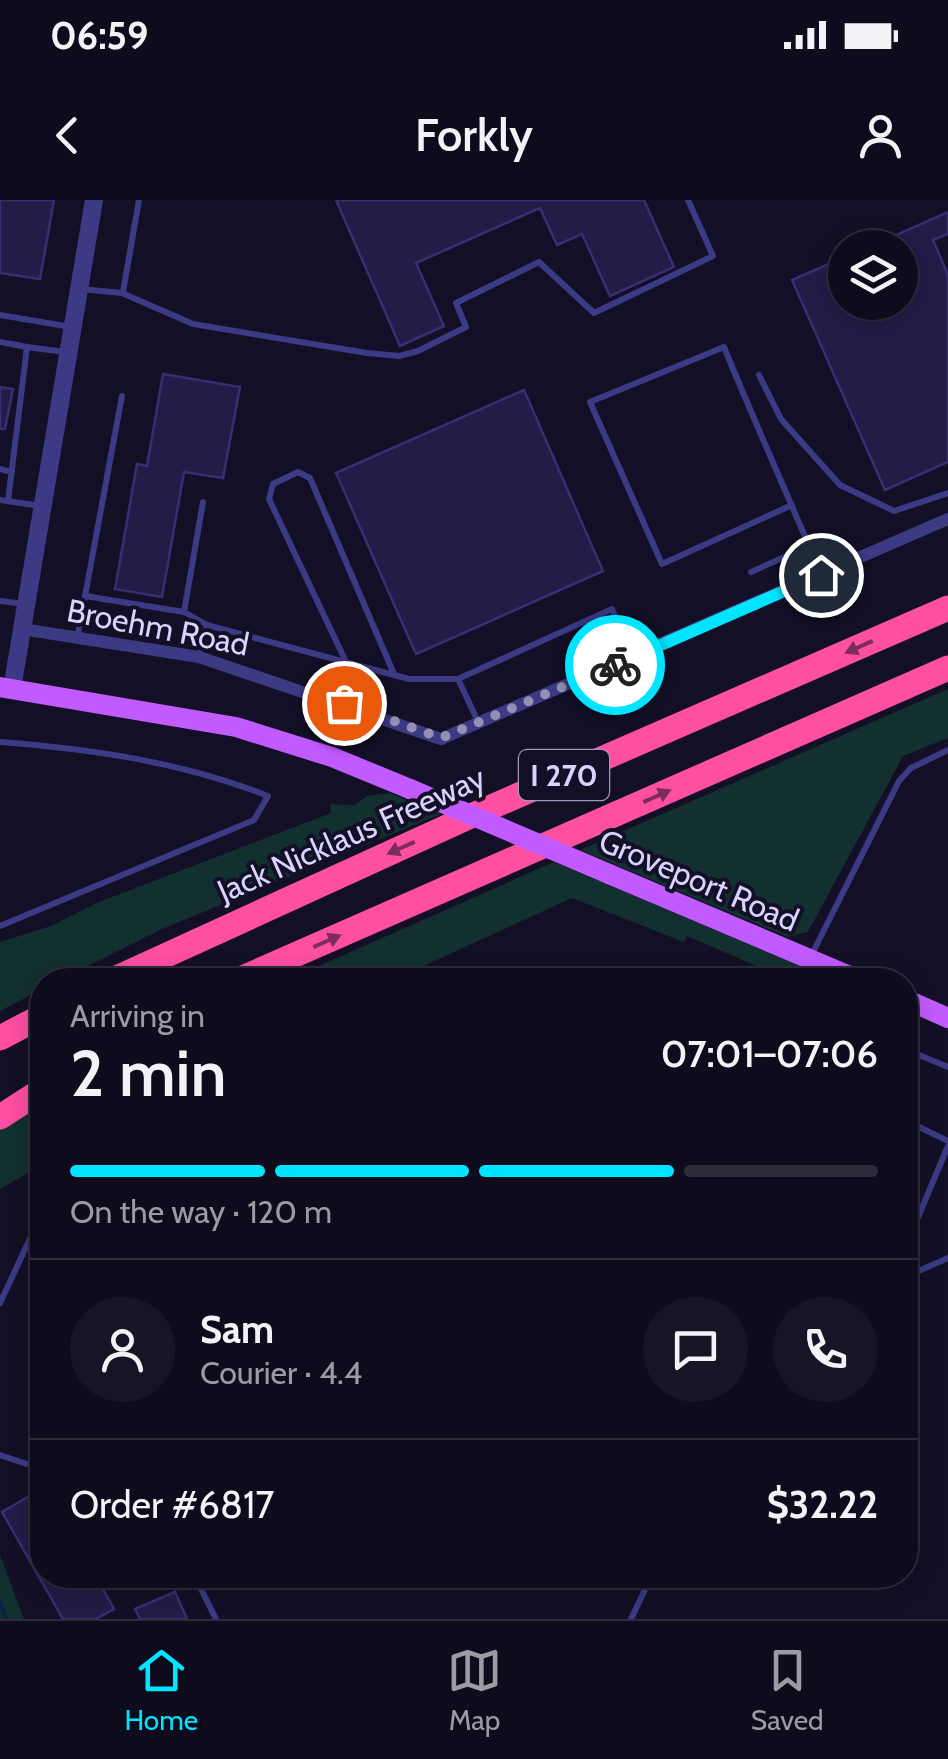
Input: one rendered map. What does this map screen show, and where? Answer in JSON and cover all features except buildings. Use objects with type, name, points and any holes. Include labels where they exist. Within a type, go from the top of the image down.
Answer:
[{"type":"highway","name":"Jack Nicklaus Freeway","points":[[138,968],[472,815],[948,608]]},
{"type":"highway","name":"I 270","points":[[265,968],[948,668]]},
{"type":"highway","points":[[0,1038],[30,1022]]},
{"type":"highway","points":[[0,1100],[30,1083]]},
{"type":"highway","points":[[0,1118],[30,1098]]},
{"type":"main road","name":"Groveport Road","points":[[6,688],[236,726],[332,756],[830,968]]},
{"type":"main road","points":[[918,1010],[948,1018]]},
{"type":"street","points":[[6,688],[22,629],[94,200]]},
{"type":"street","name":"Broehm Road","points":[[22,629],[199,657],[344,703],[432,737],[450,737],[948,519]]},
{"type":"lane","points":[[122,293],[139,200]]},
{"type":"lane","points":[[79,289],[122,293],[192,324],[399,356],[466,326],[456,302],[539,262],[594,314],[713,256],[688,200]]},
{"type":"lane","points":[[0,316],[72,327]]},
{"type":"lane","points":[[0,342],[68,353]]},
{"type":"lane","points":[[28,347],[12,472],[4,501],[42,506]]},
{"type":"lane","points":[[792,506],[662,564],[590,402],[724,347],[792,506],[821,575]]},
{"type":"lane","points":[[759,375],[781,419],[840,485],[894,511],[948,493]]},
{"type":"lane","points":[[77,638],[122,396]]},
{"type":"lane","points":[[0,469],[12,472]]},
{"type":"lane","points":[[346,662],[269,499],[274,484],[298,472],[310,478],[394,675]]},
{"type":"lane","points":[[184,612],[203,502]]},
{"type":"lane","points":[[751,572],[809,546]]},
{"type":"lane","points":[[86,596],[184,612],[207,625],[394,675],[458,678],[612,609],[634,657]]},
{"type":"lane","points":[[0,601],[26,604]]},
{"type":"lane","points":[[199,657],[207,625]]},
{"type":"lane","points":[[458,678],[479,725]]},
{"type":"lane","points":[[0,742],[95,749],[227,779],[268,796],[254,820],[0,926]]},
{"type":"lane","points":[[809,959],[899,782],[911,768],[948,750]]},
{"type":"lane","points":[[918,1059],[920,1055],[948,1067]]},
{"type":"lane","points":[[918,1127],[948,1143],[918,1216]]},
{"type":"lane","points":[[0,1303],[30,1239]]},
{"type":"lane","points":[[918,1271],[948,1258]]},
{"type":"lane","points":[[0,1455],[30,1465]]},
{"type":"lane","points":[[200,1588],[216,1619]]},
{"type":"lane","points":[[631,1619],[646,1588]]},
{"type":"green space","points":[[948,689],[948,738],[903,756],[808,932],[788,937],[580,850]]},
{"type":"green space","points":[[390,793],[441,814],[162,929],[83,968],[30,968],[30,995],[0,1011],[0,942],[51,926],[99,902],[331,813],[330,804],[355,805],[367,796]]},
{"type":"green space","points":[[554,862],[806,968],[761,968],[687,936],[684,942],[572,898],[419,968],[314,968]]},
{"type":"green space","points":[[30,1110],[30,1172],[0,1189],[0,1129]]},
{"type":"green space","points":[[0,1555],[24,1619],[0,1619]]},
{"type":"waterway","points":[[0,1603],[6,1619]]},
{"type":"way so far","points":[[344,703],[441,738],[459,734],[615,665]]},
{"type":"route","points":[[615,665],[821,575]]}]
